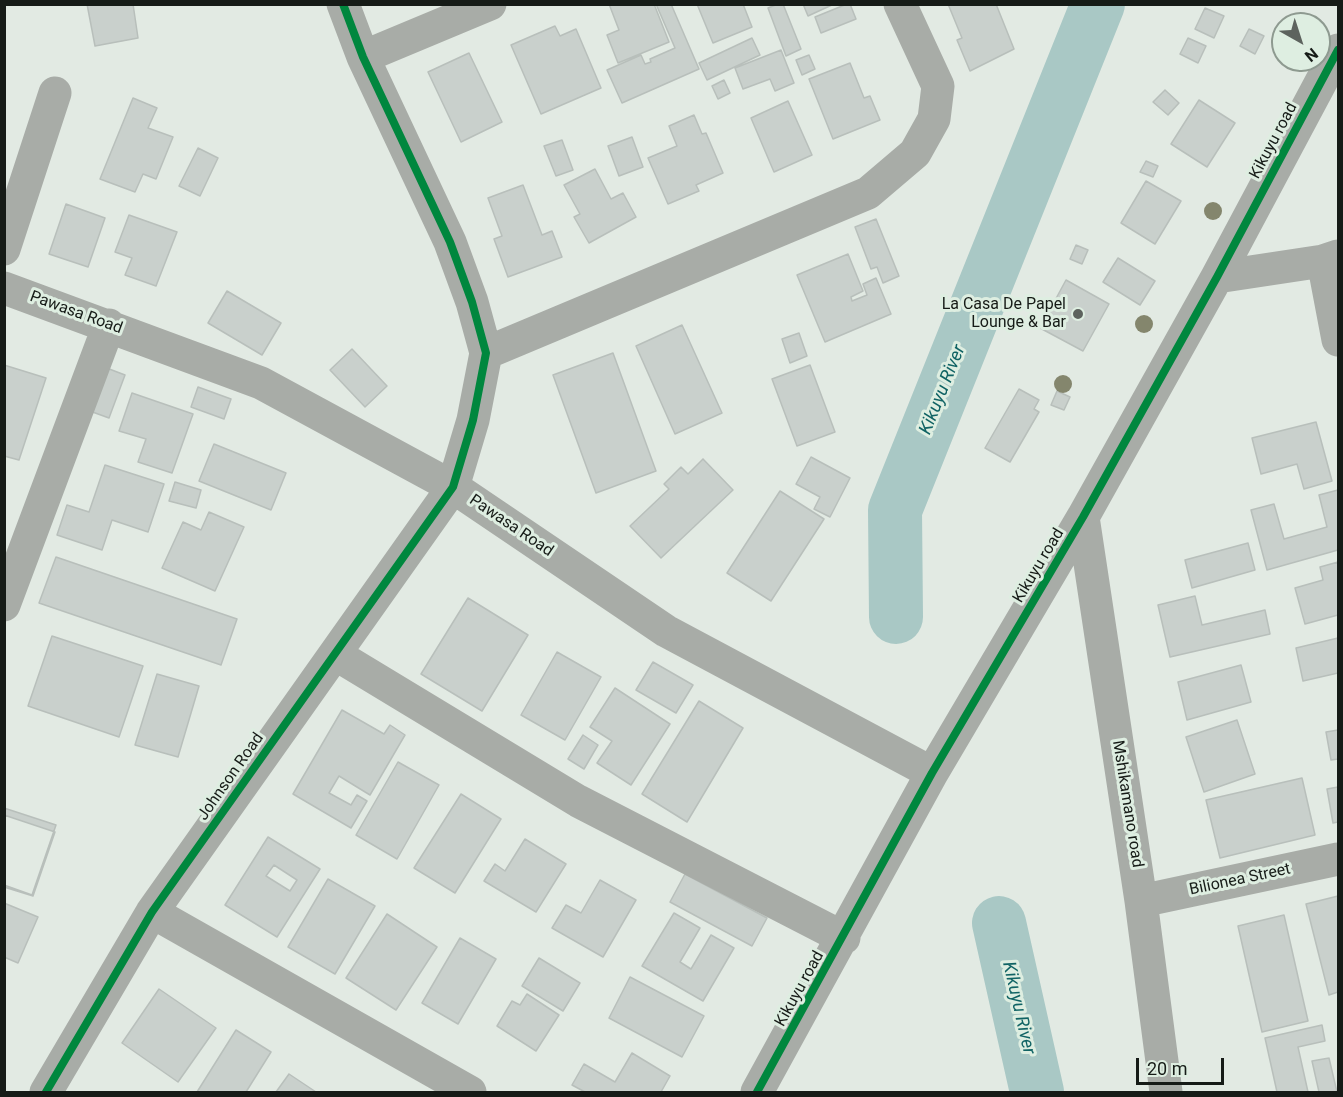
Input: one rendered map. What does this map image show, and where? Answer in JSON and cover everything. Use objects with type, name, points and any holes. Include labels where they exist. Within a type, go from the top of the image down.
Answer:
[{"type":"street","points":[[343,4],[363,57],[450,242],[472,302],[486,353],[868,193],[915,153],[934,119],[938,86],[900,4]]},
{"type":"street","points":[[363,57],[490,4]]},
{"type":"street","name":"Kikuyu road","points":[[757,1092],[844,938],[932,773],[1083,517],[1217,277],[1338,50]]},
{"type":"street","points":[[4,249],[55,93]]},
{"type":"street","points":[[1217,277],[1331,259],[1338,340]]},
{"type":"street","name":"Pawasa Road","points":[[4,288],[110,325],[261,383],[453,487],[666,631],[932,773]]},
{"type":"street","points":[[4,604],[110,325]]},
{"type":"street","name":"Johnson Road","points":[[46,1092],[152,912],[453,487],[473,420],[486,353]]},
{"type":"street","name":"Mshikamano road","points":[[1083,517],[1141,901],[1166,1092]]},
{"type":"street","points":[[335,654],[579,801],[844,938]]},
{"type":"street","name":"Bilionea Street","points":[[1141,901],[1338,859]]},
{"type":"street","points":[[152,912],[470,1092]]},
{"type":"building","points":[[87,4],[133,4],[138,38],[95,46]]},
{"type":"building","points":[[609,4],[654,4],[669,42],[618,63],[607,35],[619,30]]},
{"type":"building","points":[[656,4],[671,4],[699,69],[622,103],[607,70],[641,55],[645,64],[651,62],[650,59],[675,48]]},
{"type":"building","points":[[697,4],[743,4],[752,27],[713,43]]},
{"type":"building","points":[[783,4],[801,49],[786,56],[768,8]]},
{"type":"building","points":[[803,4],[834,4],[808,16]]},
{"type":"building","points":[[850,4],[856,19],[821,33],[815,17]]},
{"type":"building","points":[[948,4],[996,4],[1014,49],[970,71],[957,40],[962,38]]},
{"type":"building","points":[[1205,8],[1224,16],[1214,38],[1195,29]]},
{"type":"building","points":[[555,26],[560,36],[576,29],[601,88],[541,114],[511,45]]},
{"type":"building","points":[[1249,29],[1264,36],[1255,54],[1240,46]]},
{"type":"building","points":[[752,38],[760,55],[707,80],[699,63]]},
{"type":"building","points":[[1188,38],[1206,46],[1198,63],[1180,54]]},
{"type":"building","points":[[781,50],[794,83],[775,91],[770,79],[743,89],[735,68]]},
{"type":"building","points":[[469,53],[502,122],[461,142],[428,72]]},
{"type":"building","points":[[809,55],[815,69],[802,75],[796,60]]},
{"type":"building","points":[[850,63],[864,98],[870,96],[880,120],[833,139],[809,79]]},
{"type":"building","points":[[724,80],[730,93],[718,99],[712,86]]},
{"type":"building","points":[[1165,90],[1179,103],[1168,115],[1153,102]]},
{"type":"building","points":[[133,98],[157,108],[148,128],[173,137],[156,179],[143,174],[135,192],[100,179]]},
{"type":"building","points":[[1199,100],[1235,123],[1207,167],[1171,144]]},
{"type":"building","points":[[788,101],[812,155],[774,172],[751,118]]},
{"type":"building","points":[[694,115],[702,134],[706,133],[723,173],[696,185],[699,191],[668,204],[648,158],[677,146],[669,126]]},
{"type":"building","points":[[632,137],[643,167],[619,176],[608,146]]},
{"type":"building","points":[[562,140],[573,170],[556,176],[544,146]]},
{"type":"building","points":[[198,148],[218,158],[200,196],[179,186]]},
{"type":"building","points":[[1146,161],[1158,166],[1153,177],[1140,172]]},
{"type":"building","points":[[595,169],[611,199],[623,193],[636,217],[589,243],[574,217],[580,214],[564,185]]},
{"type":"building","points":[[1146,181],[1181,201],[1155,244],[1121,223]]},
{"type":"building","points":[[523,185],[542,235],[552,231],[562,257],[508,277],[494,239],[502,236],[488,198]]},
{"type":"building","points":[[66,204],[105,218],[88,267],[49,254]]},
{"type":"building","points":[[129,215],[177,232],[156,286],[125,275],[132,258],[115,252]]},
{"type":"building","points":[[876,219],[899,276],[883,283],[877,267],[871,269],[855,227]]},
{"type":"building","points":[[1076,245],[1088,250],[1082,264],[1070,259]]},
{"type":"building","points":[[848,254],[863,291],[851,297],[852,301],[867,295],[863,284],[876,278],[891,314],[825,342],[797,275]]},
{"type":"building","points":[[1118,258],[1155,281],[1140,305],[1103,282]]},
{"type":"building","points":[[1066,280],[1109,304],[1083,351],[1040,328]]},
{"type":"building","points":[[227,291],[281,323],[262,355],[208,323]]},
{"type":"building","points":[[682,325],[722,413],[675,434],[636,346]]},
{"type":"building","points":[[799,333],[807,356],[790,363],[782,339]]},
{"type":"building","points":[[352,349],[387,386],[365,407],[330,370]]},
{"type":"building","points":[[613,353],[656,471],[596,493],[553,375]]},
{"type":"building","points":[[4,365],[46,378],[19,460],[4,456]]},
{"type":"building","points":[[810,365],[835,432],[797,446],[772,379]]},
{"type":"building","points":[[104,367],[125,375],[109,418],[87,410]]},
{"type":"building","points":[[198,387],[231,399],[224,419],[191,407]]},
{"type":"building","points":[[1019,389],[1039,400],[1034,409],[1039,412],[1010,462],[985,448]]},
{"type":"building","points":[[1057,391],[1070,397],[1064,410],[1051,405]]},
{"type":"building","points":[[132,393],[193,414],[172,473],[138,462],[146,439],[119,431]]},
{"type":"building","points":[[1316,422],[1332,481],[1304,489],[1297,464],[1261,474],[1252,438]]},
{"type":"building","points":[[214,444],[286,473],[271,510],[199,481]]},
{"type":"building","points":[[811,457],[850,478],[830,517],[814,509],[820,497],[796,484]]},
{"type":"building","points":[[703,459],[733,490],[661,558],[630,526],[669,489],[664,484],[681,467],[688,474]]},
{"type":"building","points":[[105,465],[164,484],[148,532],[112,520],[102,550],[57,535],[67,505],[89,512]]},
{"type":"building","points":[[175,482],[201,490],[196,508],[169,501]]},
{"type":"building","points":[[1338,490],[1338,550],[1267,570],[1251,510],[1274,504],[1284,539],[1327,527],[1319,495]]},
{"type":"building","points":[[780,491],[824,519],[771,601],[727,573]]},
{"type":"building","points":[[209,512],[244,527],[215,591],[162,568],[183,522],[201,530]]},
{"type":"building","points":[[1248,543],[1255,570],[1192,588],[1185,560]]},
{"type":"building","points":[[56,557],[237,619],[221,665],[39,603]]},
{"type":"building","points":[[1338,562],[1338,615],[1305,624],[1295,588],[1323,580],[1320,567]]},
{"type":"building","points":[[1195,596],[1202,625],[1265,610],[1270,634],[1170,657],[1158,605]]},
{"type":"building","points":[[468,598],[528,635],[482,711],[421,674]]},
{"type":"building","points":[[52,636],[143,666],[119,737],[28,706]]},
{"type":"building","points":[[1338,638],[1338,673],[1303,681],[1296,648]]},
{"type":"building","points":[[557,652],[601,677],[565,740],[521,715]]},
{"type":"building","points":[[653,662],[693,685],[676,713],[636,690]]},
{"type":"building","points":[[1241,665],[1251,702],[1187,720],[1178,682]]},
{"type":"building","points":[[157,674],[199,686],[178,757],[135,745]]},
{"type":"building","points":[[615,688],[670,724],[631,785],[597,763],[612,741],[590,727]]},
{"type":"building","points":[[699,701],[743,728],[687,822],[642,794]]},
{"type":"building","points":[[342,710],[384,734],[390,725],[405,735],[370,795],[339,776],[329,793],[351,805],[357,795],[367,801],[351,828],[293,794]]},
{"type":"building","points":[[1237,720],[1255,774],[1204,792],[1186,737]]},
{"type":"building","points":[[1338,730],[1338,759],[1331,760],[1326,732]]},
{"type":"building","points":[[583,735],[598,745],[584,769],[568,759]]},
{"type":"building","points":[[398,762],[439,785],[397,859],[356,835]]},
{"type":"building","points":[[1302,778],[1315,835],[1220,858],[1206,800]]},
{"type":"building","points":[[1338,787],[1338,822],[1333,823],[1327,789]]},
{"type":"building","points":[[461,794],[501,819],[455,893],[414,868]]},
{"type":"building","points":[[4,808],[56,825],[32,895],[4,885]]},
{"type":"building","points":[[4,815],[55,832],[33,896],[4,887]]},
{"type":"building","points":[[268,837],[320,869],[277,937],[225,905]],"holes":[[[274,865],[297,880],[290,891],[266,876]]]},
{"type":"building","points":[[525,839],[566,864],[536,912],[484,881],[495,864],[505,871]]},
{"type":"building","points":[[685,874],[767,918],[752,946],[670,902]]},
{"type":"building","points":[[328,879],[375,906],[335,974],[288,947]]},
{"type":"building","points":[[600,880],[636,900],[603,957],[552,928],[566,905],[581,913]]},
{"type":"building","points":[[1338,896],[1338,992],[1329,995],[1306,904]]},
{"type":"building","points":[[4,903],[38,917],[18,963],[4,957]]},
{"type":"building","points":[[674,913],[700,928],[680,962],[691,969],[711,935],[734,948],[703,1001],[642,966]]},
{"type":"building","points":[[387,914],[437,947],[396,1010],[346,978]]},
{"type":"building","points":[[1284,915],[1308,1021],[1262,1032],[1238,926]]},
{"type":"building","points":[[460,938],[496,959],[458,1024],[422,1003]]},
{"type":"building","points":[[539,958],[580,983],[563,1011],[522,986]]},
{"type":"building","points":[[630,977],[704,1016],[682,1057],[609,1018]]},
{"type":"building","points":[[159,989],[216,1028],[178,1082],[122,1043]]},
{"type":"building","points":[[527,994],[559,1015],[536,1051],[497,1026],[512,1001],[520,1005]]},
{"type":"building","points":[[1322,1025],[1325,1041],[1298,1047],[1308,1092],[1277,1092],[1265,1038]]},
{"type":"building","points":[[236,1030],[271,1052],[246,1092],[197,1092]]},
{"type":"building","points":[[632,1053],[670,1076],[661,1092],[585,1092],[572,1085],[584,1064],[615,1082]]},
{"type":"building","points":[[1329,1058],[1337,1092],[1319,1092],[1312,1061]]},
{"type":"building","points":[[289,1074],[316,1092],[276,1092]]},
{"type":"waterway","name":"Kikuyu River","points":[[896,617],[895,510],[1098,4]]},
{"type":"waterway","name":"Kikuyu River","points":[[999,923],[1037,1092]]},
{"type":"cycle path","points":[[46,1092],[152,912],[453,487],[473,420],[486,353],[472,302],[450,242],[363,57],[343,4]]},
{"type":"cycle path","points":[[757,1092],[932,773],[1083,517],[1217,277],[1338,50]]},
{"type":"place","name":"La Casa De Papel Lounge & Bar","points":[[1078,314]]}]
